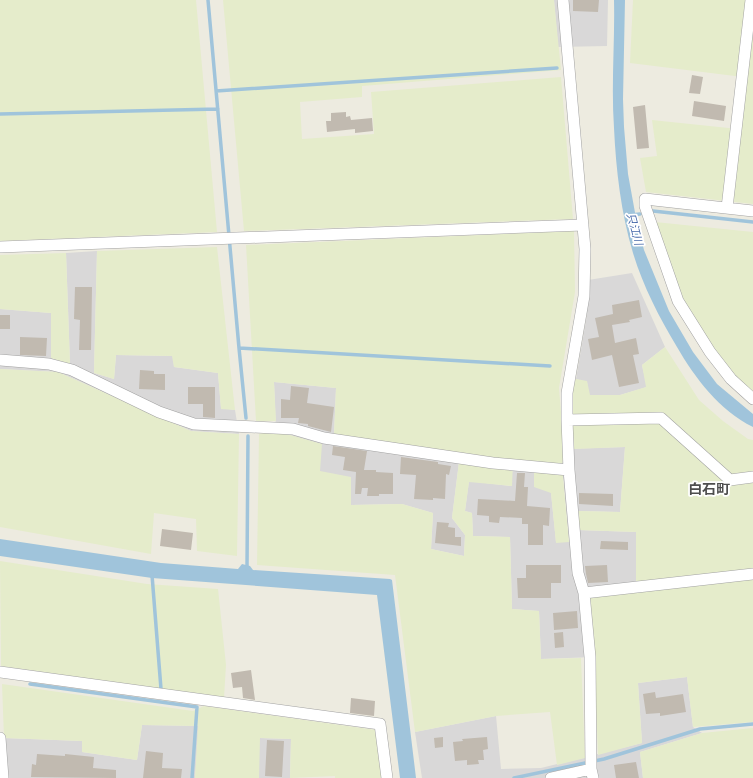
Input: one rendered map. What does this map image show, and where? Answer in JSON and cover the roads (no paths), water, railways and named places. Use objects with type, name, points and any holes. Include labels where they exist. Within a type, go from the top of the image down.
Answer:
[{"type":"street","points":[[552,778],[592,768],[590,657],[584,593],[578,573],[569,470],[567,420],[567,392],[584,296],[584,249],[562,0]]},
{"type":"street","points":[[727,208],[751,0]]},
{"type":"street","points":[[753,211],[645,199],[645,206],[678,301],[710,352],[731,379],[753,399]]},
{"type":"street","points":[[0,247],[583,225]]},
{"type":"street","points":[[0,360],[49,364],[72,370],[158,412],[194,424],[293,429],[324,438],[477,461],[569,470]]},
{"type":"street","points":[[567,420],[661,418],[730,480],[753,477]]},
{"type":"street","points":[[584,593],[753,574]]},
{"type":"street","points":[[0,672],[380,724],[388,778]]},
{"type":"street","points":[[0,738],[3,778]]},
{"type":"water","name":"只江川","points":[[614,0],[625,0],[623,99],[624,127],[628,174],[636,218],[644,250],[669,311],[693,352],[717,384],[753,414],[753,427],[729,412],[709,392],[692,370],[658,313],[633,253],[622,207],[615,144],[613,112]]},
{"type":"water","points":[[0,539],[161,563],[238,569],[242,564],[250,566],[253,570],[392,580],[416,778],[400,778],[377,595],[152,578],[0,556]]},
{"type":"waterway","points":[[208,0],[246,418]]},
{"type":"waterway","points":[[216,91],[557,68]]},
{"type":"waterway","points":[[0,114],[218,109]]},
{"type":"waterway","points":[[653,211],[753,222]]},
{"type":"waterway","name":"只江川","points":[[631,215],[640,214]]},
{"type":"waterway","points":[[239,348],[550,366]]},
{"type":"waterway","points":[[247,569],[248,436]]},
{"type":"waterway","points":[[152,575],[161,689]]},
{"type":"waterway","points":[[30,684],[197,707],[192,778]]},
{"type":"waterway","points":[[514,778],[604,759],[700,729],[753,724]]},
{"type":"district","name":"白石町","points":[[709,489]]}]
